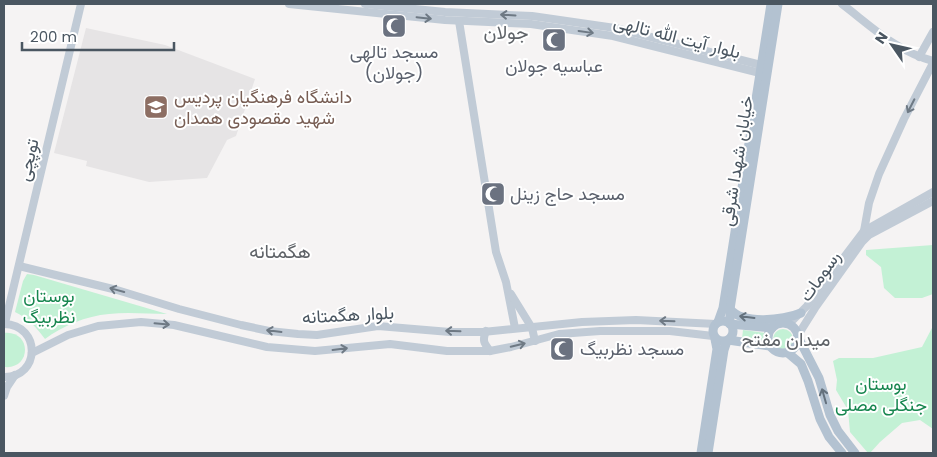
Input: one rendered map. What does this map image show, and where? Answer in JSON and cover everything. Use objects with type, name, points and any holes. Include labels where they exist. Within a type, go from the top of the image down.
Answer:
[{"type":"main road","name":"توپچی","points":[[4,323],[81,4]]},
{"type":"main road","name":"بلوار آیت الله تالهی","points":[[289,4],[445,12],[615,28],[682,44],[760,69]]},
{"type":"main road","name":"بلوار آیت الله تالهی","points":[[364,4],[385,10],[458,21],[532,20],[760,69]]},
{"type":"main road","name":"خیابان شهدا شرقی","points":[[717,323],[723,308],[771,4]]},
{"type":"main road","name":"خیابان شهدا شرقی","points":[[730,324],[730,309],[778,4]]},
{"type":"main road","points":[[842,4],[894,45],[932,65],[904,119],[879,174],[869,203],[867,233]]},
{"type":"main road","points":[[458,21],[496,252],[508,290],[515,328]]},
{"type":"main road","points":[[919,57],[933,32]]},
{"type":"main road","points":[[682,44],[684,53]]},
{"type":"main road","points":[[867,233],[933,192]]},
{"type":"main road","points":[[867,233],[933,201]]},
{"type":"main road","name":"رسومات","points":[[790,324],[867,233]]},
{"type":"main road","name":"رسومات","points":[[798,336],[867,233]]},
{"type":"main road","name":"بلوار هگمتانه","points":[[19,266],[117,290],[232,323],[269,331],[317,335],[378,326],[450,332],[636,320],[704,325],[717,323]]},
{"type":"main road","points":[[508,290],[532,328],[535,341]]},
{"type":"main road","points":[[730,309],[738,316],[771,320],[792,317],[801,313]]},
{"type":"main road","points":[[636,320],[636,330]]},
{"type":"main road","points":[[701,453],[717,349],[712,330],[717,323],[724,321],[730,324],[772,328],[780,324],[790,324],[794,327],[818,378],[830,415],[838,431],[855,453]]},
{"type":"main road","name":"بلوار هگمتانه","points":[[32,353],[68,335],[98,326],[141,322],[174,325],[267,347],[295,350],[334,350],[390,344],[447,351],[490,350],[559,334],[636,330],[670,331],[714,337]]},
{"type":"main road","points":[[4,323],[19,327],[25,332],[32,346],[32,353],[27,367],[15,375],[7,387],[4,396]]},
{"type":"main road","points":[[708,453],[724,350],[733,333],[730,324]]},
{"type":"main road","points":[[770,346],[768,337],[772,328]]},
{"type":"main road","points":[[486,331],[483,339],[490,350]]},
{"type":"main road","points":[[714,337],[721,342],[728,340],[770,346],[778,352],[788,352],[795,348],[798,336]]},
{"type":"main road","points":[[788,352],[800,364],[808,381],[820,419],[829,437],[842,453]]},
{"type":"main road","points":[[4,376],[15,375]]},
{"type":"shaded area","name":"دانشگاه فرهنگیان پردیس شهید مقصودی همدان","points":[[86,28],[165,45],[255,79],[236,136],[227,140],[207,178],[149,182],[86,166],[87,161],[54,153]]},
{"type":"green space","points":[[933,245],[933,294],[922,298],[895,298],[884,288],[881,267],[866,255],[866,250]]},
{"type":"green space","name":"بوستان نظربیگ","points":[[27,274],[167,314],[123,313],[100,315],[75,322],[45,339],[32,324],[15,312],[23,281]]},
{"type":"green space","name":"بوستان جنگلی مصلی","points":[[933,326],[933,429],[920,420],[902,423],[868,453],[850,432],[848,410],[836,390],[837,380],[833,361],[839,358],[873,358],[922,347]]},
{"type":"green space","points":[[779,329],[787,329],[793,335],[793,343],[787,349],[779,349],[773,343],[773,335]]},
{"type":"green space","points":[[743,330],[766,333],[765,341],[742,339]]},
{"type":"green space","points":[[4,333],[20,337],[24,343],[24,357],[20,363],[13,366],[4,367]]},
{"type":"place","name":"مسجد تالهی (جولان)","points":[[394,26]]},
{"type":"place","name":"عباسیه جولان","points":[[554,40]]},
{"type":"place","name":"دانشگاه فرهنگیان پردیس شهید مقصودی همدان","points":[[156,107]]},
{"type":"place","name":"مسجد حاج زینل","points":[[493,194]]},
{"type":"place","name":"مسجد نظربیگ","points":[[562,349]]},
{"type":"district","name":"جولان","points":[[506,32]]},
{"type":"district","name":"هگمتانه","points":[[280,251]]},
{"type":"district","name":"میدان مفتح","points":[[786,339]]}]
